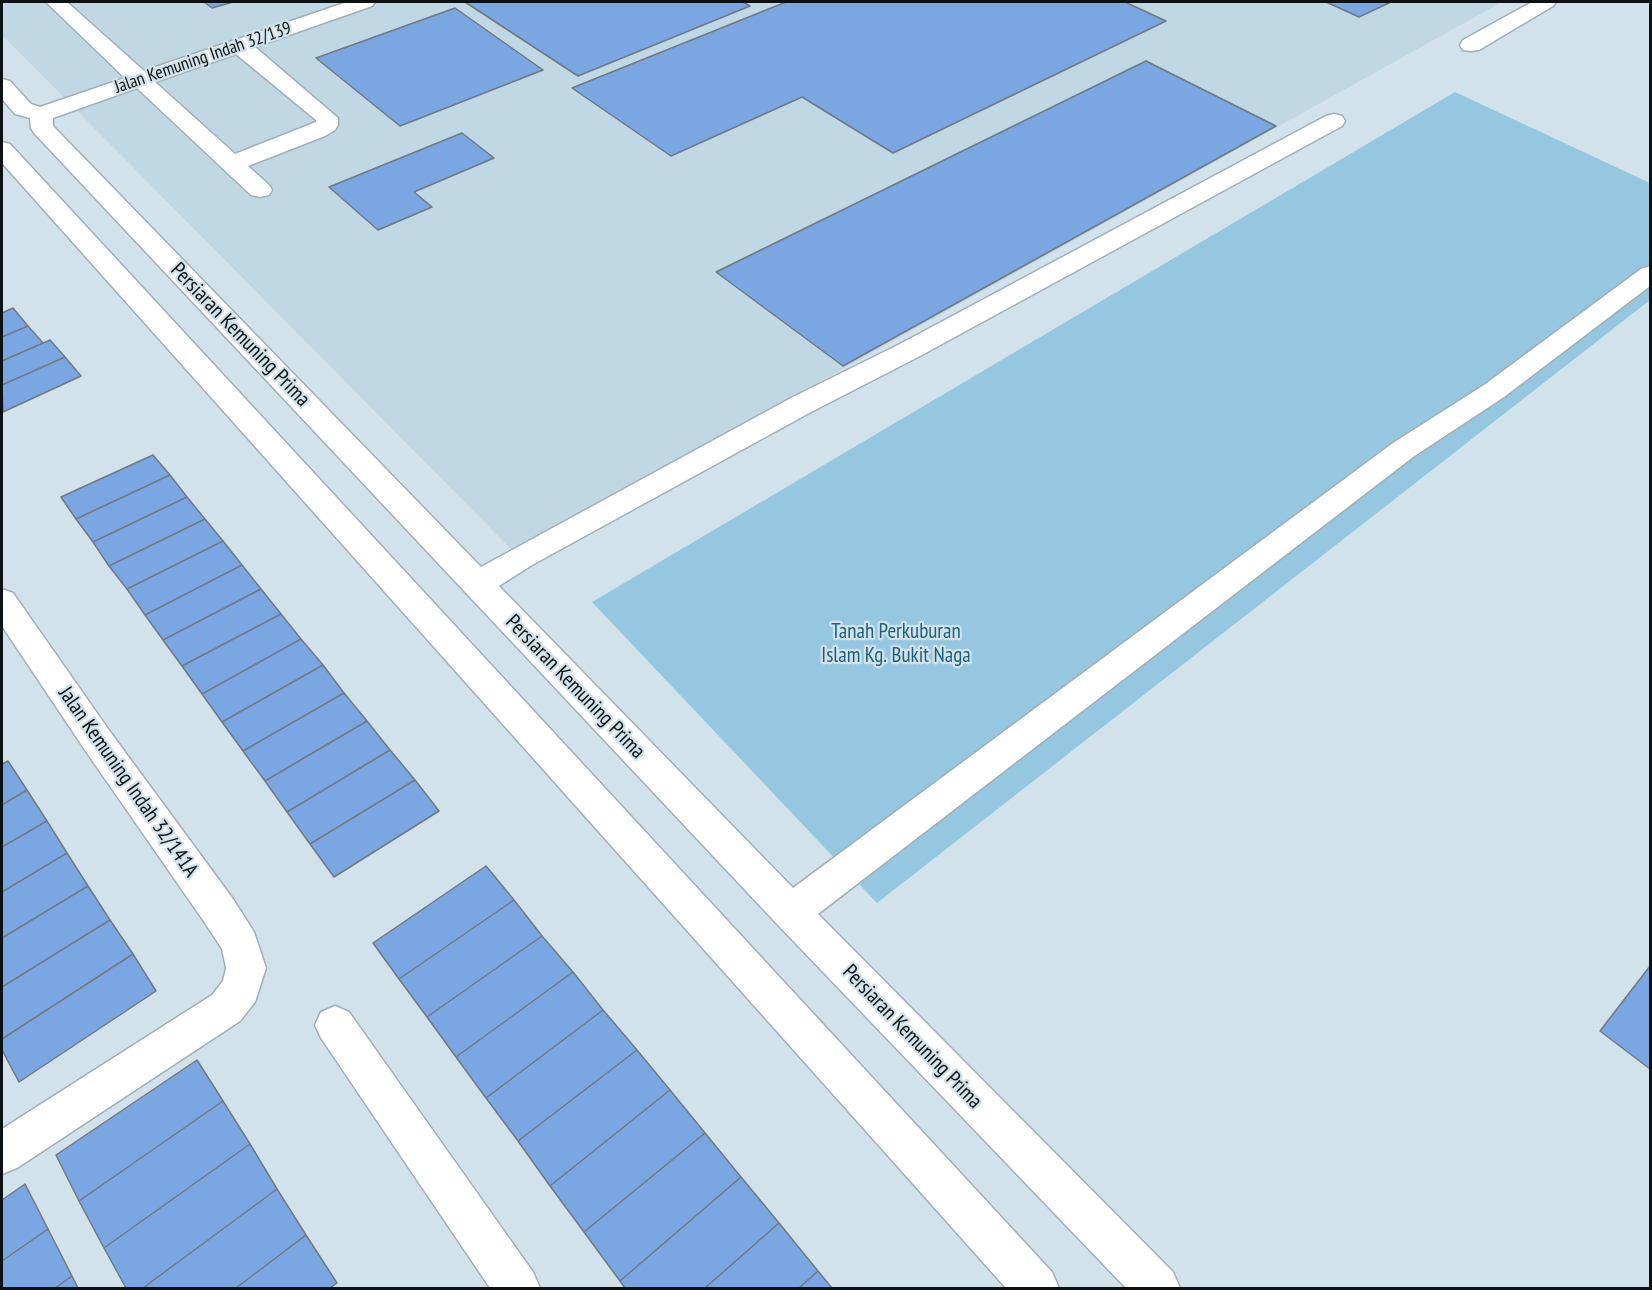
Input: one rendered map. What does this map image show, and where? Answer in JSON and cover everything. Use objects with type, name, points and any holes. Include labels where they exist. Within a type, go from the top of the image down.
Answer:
[{"type":"street","points":[[56,2],[260,190]]},
{"type":"street","name":"Jalan Kemuning Indah 32/139","points":[[41,121],[140,80],[365,2]]},
{"type":"street","points":[[1471,45],[1546,2]]},
{"type":"street","points":[[231,164],[327,125],[327,118],[239,45]]},
{"type":"street","name":"Persiaran Kemuning Prima","points":[[2,86],[23,109],[41,121],[790,912],[1157,1288]]},
{"type":"street","points":[[2,112],[41,121]]},
{"type":"street","points":[[477,584],[521,556],[801,405],[910,350],[1334,121]]},
{"type":"street","points":[[2,149],[31,182]]},
{"type":"street","points":[[2,157],[9,158],[31,182],[1036,1288]]},
{"type":"street","points":[[790,912],[1403,450],[1494,391],[1650,274]]},
{"type":"street","name":"Jalan Kemuning Indah 32/141A","points":[[2,601],[99,743],[219,911],[240,944],[246,969],[240,989],[226,1008],[2,1154]]},
{"type":"street","points":[[335,1025],[517,1288]]},
{"type":"shaded area","points":[[2,2],[1502,2],[514,552],[2,35]]},
{"type":"green space","name":"Tanah Perkuburan Islam Kg. Bukit Naga","points":[[1455,92],[1650,183],[1650,300],[877,903],[592,602]]},
{"type":"building","points":[[204,2],[233,2],[212,8]]},
{"type":"building","points":[[465,2],[743,2],[750,6],[578,76]]},
{"type":"building","points":[[786,2],[1125,2],[1166,21],[893,153],[802,97],[671,156],[572,88]]},
{"type":"building","points":[[1326,2],[1391,2],[1359,17]]},
{"type":"building","points":[[455,8],[543,70],[400,126],[316,58]]},
{"type":"building","points":[[1146,61],[1276,126],[843,366],[716,272]]},
{"type":"building","points":[[462,133],[494,158],[414,192],[432,207],[378,230],[329,187]]},
{"type":"building","points":[[13,308],[28,326],[2,337],[2,313]]},
{"type":"building","points":[[28,326],[43,343],[2,361],[2,337]]},
{"type":"building","points":[[50,340],[65,357],[2,385],[2,361]]},
{"type":"building","points":[[65,357],[81,376],[3,412],[2,385]]},
{"type":"building","points":[[153,455],[170,475],[76,519],[61,497]]},
{"type":"building","points":[[170,475],[187,497],[93,542],[76,519]]},
{"type":"building","points":[[187,497],[205,519],[109,566],[93,542]]},
{"type":"building","points":[[205,519],[223,541],[127,589],[109,566]]},
{"type":"building","points":[[223,541],[242,565],[145,615],[127,589]]},
{"type":"building","points":[[242,565],[261,589],[163,640],[145,615]]},
{"type":"building","points":[[261,589],[281,614],[182,666],[163,640]]},
{"type":"building","points":[[281,614],[301,639],[202,694],[182,666]]},
{"type":"building","points":[[301,639],[323,665],[222,722],[202,694]]},
{"type":"building","points":[[323,665],[344,693],[243,751],[222,722]]},
{"type":"building","points":[[344,693],[367,721],[265,781],[243,751]]},
{"type":"building","points":[[367,721],[390,750],[287,812],[265,781]]},
{"type":"building","points":[[390,750],[415,780],[310,844],[287,812]]},
{"type":"building","points":[[8,761],[27,790],[2,805],[2,764]]},
{"type":"building","points":[[415,780],[439,811],[334,877],[310,844]]},
{"type":"building","points":[[27,790],[47,821],[2,847],[2,805]]},
{"type":"building","points":[[47,821],[67,853],[2,892],[2,847]]},
{"type":"building","points":[[67,853],[88,886],[2,938],[2,892]]},
{"type":"building","points":[[486,866],[514,900],[399,979],[373,943]]},
{"type":"building","points":[[88,886],[110,920],[2,987],[2,938]]},
{"type":"building","points":[[514,900],[542,936],[427,1017],[399,979]]},
{"type":"building","points":[[110,920],[133,954],[2,1039],[2,987]]},
{"type":"building","points":[[542,936],[573,972],[456,1057],[427,1017]]},
{"type":"building","points":[[133,954],[156,991],[19,1082],[2,1050],[2,1039]]},
{"type":"building","points":[[1650,966],[1650,1069],[1600,1031]]},
{"type":"building","points":[[573,972],[603,1010],[486,1098],[456,1057]]},
{"type":"building","points":[[603,1010],[637,1050],[518,1141],[486,1098]]},
{"type":"building","points":[[637,1050],[670,1090],[550,1186],[518,1141]]},
{"type":"building","points":[[197,1060],[223,1101],[79,1201],[56,1155]]},
{"type":"building","points":[[670,1090],[705,1133],[584,1232],[550,1186]]},
{"type":"building","points":[[223,1101],[250,1144],[104,1248],[79,1201]]},
{"type":"building","points":[[705,1133],[741,1177],[620,1281],[584,1232]]},
{"type":"building","points":[[250,1144],[277,1189],[143,1288],[126,1288],[104,1248]]},
{"type":"building","points":[[741,1177],[779,1223],[705,1288],[625,1288],[620,1281]]},
{"type":"building","points":[[25,1184],[48,1229],[2,1261],[2,1200]]},
{"type":"building","points":[[277,1189],[306,1235],[236,1288],[143,1288]]},
{"type":"building","points":[[779,1223],[818,1271],[799,1288],[705,1288]]},
{"type":"building","points":[[48,1229],[72,1276],[55,1288],[2,1288],[2,1261]]},
{"type":"building","points":[[306,1235],[337,1283],[330,1288],[236,1288]]},
{"type":"building","points":[[818,1271],[832,1288],[799,1288]]},
{"type":"building","points":[[72,1276],[78,1288],[55,1288]]}]
